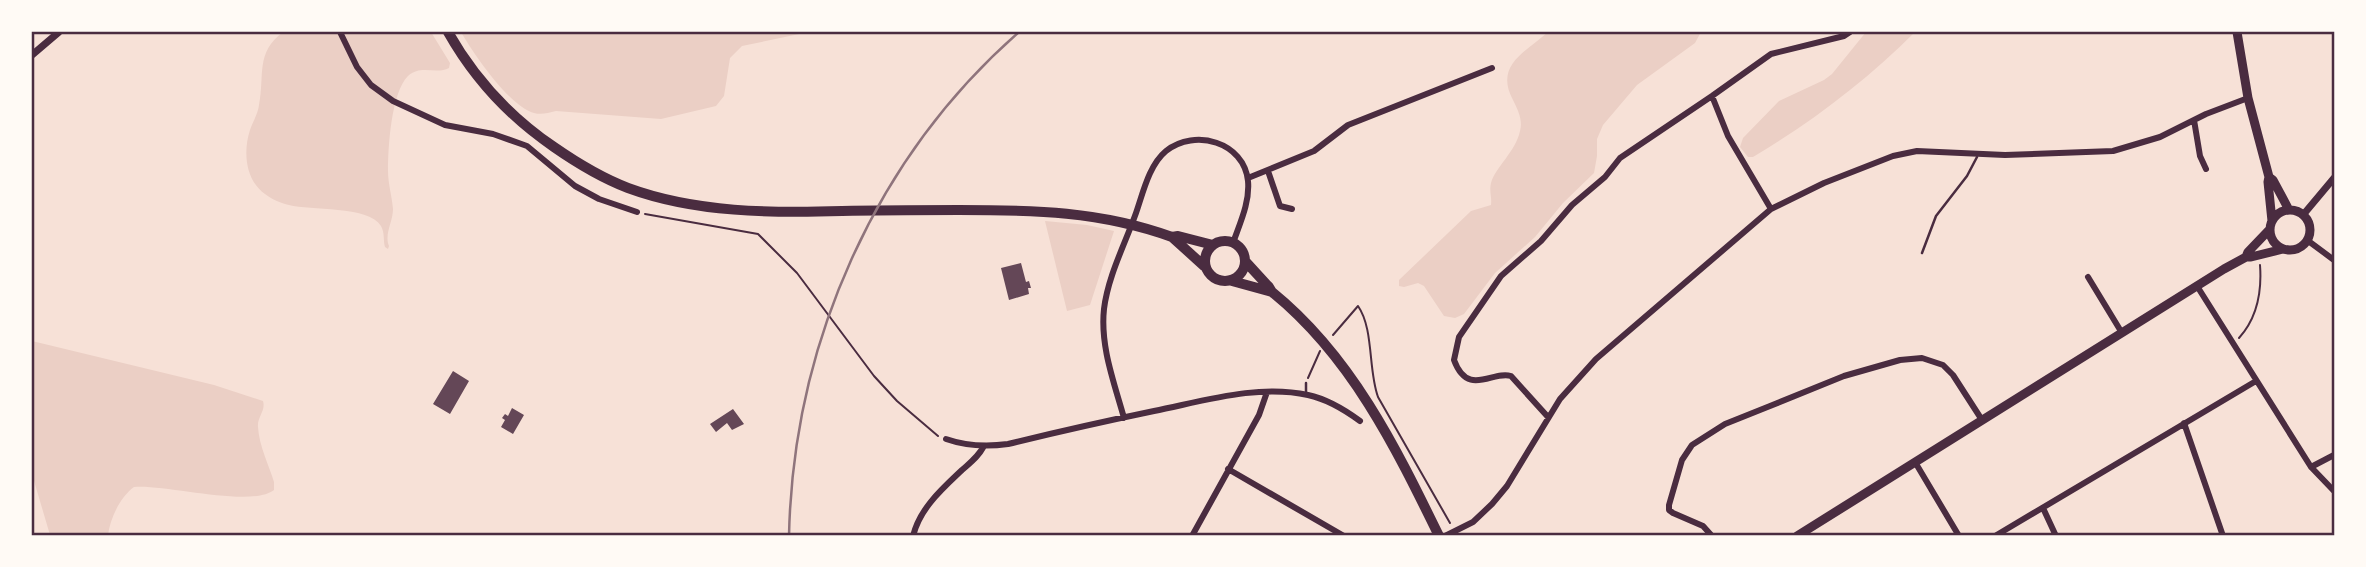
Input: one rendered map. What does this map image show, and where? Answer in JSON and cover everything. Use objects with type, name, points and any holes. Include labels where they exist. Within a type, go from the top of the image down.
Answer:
[{"type":"main road","points":[[447,32],[475,72],[509,111],[529,129],[574,161],[615,183],[663,198],[701,206],[767,211],[1046,211],[1079,214],[1126,223],[1172,237],[1205,266]]},
{"type":"main road","points":[[2237,32],[2248,98],[2269,177],[2273,241],[2283,249]]},
{"type":"main road","points":[[2269,177],[2289,211]]},
{"type":"main road","points":[[1797,536],[2246,257],[2283,249],[2294,250],[2308,240],[2310,227],[2303,215],[2289,211],[2279,214],[2246,257]]},
{"type":"main road","points":[[1172,237],[1213,244],[1223,241],[1233,243],[1272,292],[1317,333],[1357,385],[1385,430],[1438,536]]},
{"type":"main road","points":[[1213,244],[1206,253],[1205,266],[1208,274],[1216,280],[1232,281],[1272,292]]},
{"type":"main road","points":[[1232,281],[1242,273],[1245,261]]},
{"type":"street","points":[[32,54],[59,32]]},
{"type":"street","points":[[340,32],[350,54],[371,85],[393,101],[445,125],[493,134],[527,146],[575,186],[598,199],[637,212]]},
{"type":"street","points":[[1548,417],[1511,376],[1503,374],[1479,380],[1467,377],[1454,360],[1459,337],[1501,276],[1541,241],[1572,205],[1605,177],[1620,158],[1770,54],[1844,36],[1850,32]]},
{"type":"street","points":[[1248,178],[1314,152],[1348,125],[1492,68]]},
{"type":"street","points":[[1712,96],[1728,136],[1770,209]]},
{"type":"street","points":[[1445,536],[1473,522],[1507,486],[1548,417],[1595,359],[1770,209],[1836,178],[1893,156],[1917,151],[2024,155],[2113,150],[2160,137],[2248,98]]},
{"type":"street","points":[[2194,120],[2200,156],[2206,169]]},
{"type":"street","points":[[1124,418],[1107,360],[1104,307],[1110,281],[1155,163],[1164,152],[1192,140],[1211,140],[1233,151],[1248,178],[1249,194],[1233,243]]},
{"type":"street","points":[[1268,171],[1280,206],[1292,209]]},
{"type":"street","points":[[2303,215],[2334,178]]},
{"type":"street","points":[[2308,240],[2334,260]]},
{"type":"street","points":[[2088,276],[2122,333]]},
{"type":"street","points":[[2197,286],[2311,467],[2334,491]]},
{"type":"street","points":[[1712,536],[1703,526],[1673,513],[1669,510],[1669,505],[1685,452],[1725,424],[1844,376],[1912,358],[1934,360],[1949,370],[1982,420]]},
{"type":"street","points":[[1995,536],[2256,381]]},
{"type":"street","points":[[1192,536],[1259,415],[1267,392]]},
{"type":"street","points":[[946,439],[959,444],[1008,444],[1229,396],[1267,392],[1306,394],[1321,398],[1360,422]]},
{"type":"street","points":[[2184,423],[2223,536]]},
{"type":"street","points":[[913,536],[916,523],[925,509],[944,487],[979,455],[984,446]]},
{"type":"street","points":[[2311,467],[2334,455]]},
{"type":"street","points":[[1915,462],[1959,536]]},
{"type":"street","points":[[1228,469],[1344,536]]},
{"type":"street","points":[[2043,508],[2056,536]]},
{"type":"lane","points":[[1922,253],[1936,216],[1968,176],[1979,153]]},
{"type":"lane","points":[[1306,394],[1307,383]]},
{"type":"path","points":[[637,212],[758,234],[818,299],[874,376],[921,423],[946,439]]},
{"type":"path","points":[[2233,344],[2247,329],[2258,305],[2262,287],[2260,264],[2265,259]]},
{"type":"path","points":[[1332,336],[1358,306],[1366,324],[1374,386],[1378,397],[1448,517],[1453,532]]},
{"type":"path","points":[[1307,383],[1320,350]]},
{"type":"shaded area","points":[[283,32],[431,32],[450,63],[449,68],[444,70],[413,72],[402,84],[394,107],[388,176],[393,209],[388,232],[388,249],[385,247],[381,226],[374,219],[352,212],[298,207],[276,201],[267,196],[253,181],[247,165],[248,138],[261,94],[265,56],[274,40]]},
{"type":"shaded area","points":[[461,32],[809,32],[742,46],[730,58],[724,96],[716,106],[661,119],[556,111],[534,113],[503,90]]},
{"type":"shaded area","points":[[1548,32],[1701,32],[1695,43],[1637,85],[1603,125],[1597,139],[1594,173],[1563,203],[1535,237],[1495,273],[1464,314],[1455,318],[1444,316],[1424,286],[1418,283],[1399,286],[1399,280],[1471,211],[1491,205],[1491,183],[1518,138],[1521,127],[1520,115],[1508,88],[1507,77],[1515,60]]},
{"type":"shaded area","points":[[1866,32],[1915,32],[1878,67],[1818,115],[1775,144],[1753,157],[1748,157],[1740,147],[1743,138],[1779,101],[1832,74]]},
{"type":"shaded area","points":[[1045,221],[1114,231],[1090,305],[1067,311]]},
{"type":"shaded area","points":[[32,341],[214,385],[263,401],[258,423],[259,434],[274,490],[247,497],[134,487],[116,509],[108,535],[50,535],[32,474]]},
{"type":"building","points":[[1021,263],[1026,282],[1029,281],[1031,288],[1028,288],[1029,294],[1009,300],[1001,268]]},
{"type":"building","points":[[453,371],[469,381],[450,414],[433,404]]},
{"type":"building","points":[[512,408],[524,415],[513,434],[501,427],[505,420],[502,418],[505,414],[508,416]]},
{"type":"building","points":[[733,409],[744,424],[732,430],[727,423],[716,432],[710,424]]},
{"type":"railway","points":[[789,536],[794,464],[806,394],[826,325],[852,259],[884,196],[923,137],[968,82],[1019,32]]}]
